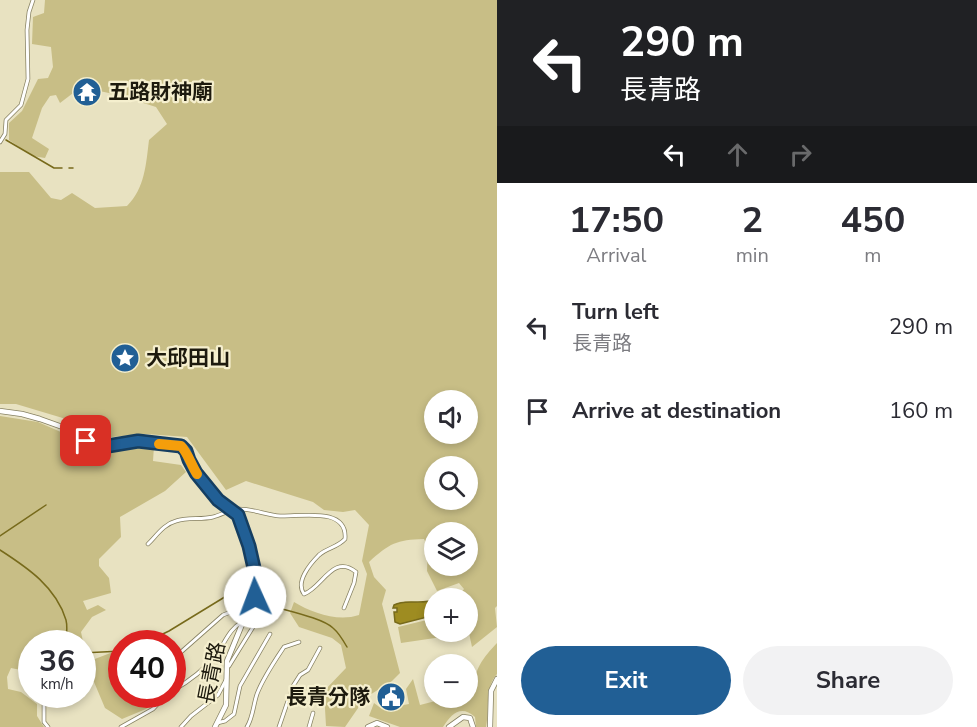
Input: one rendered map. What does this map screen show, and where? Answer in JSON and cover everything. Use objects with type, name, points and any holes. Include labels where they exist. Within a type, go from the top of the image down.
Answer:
[{"type":"street","points":[[0,142],[5,134],[6,120],[21,105],[28,79],[28,12],[33,0]]},
{"type":"street","name":"長青路","points":[[0,411],[40,419],[68,429],[86,441],[97,444],[108,446],[138,441],[181,446],[186,451],[196,473],[218,500],[232,510],[240,520],[258,588],[229,655],[226,705],[216,725]]},
{"type":"street","points":[[148,544],[167,524],[187,518],[212,518],[232,510],[240,509],[283,516],[322,515],[337,521],[344,530],[345,539],[319,555],[300,584],[304,594],[311,592],[330,571],[338,567],[352,569],[356,572],[354,583],[344,608]]},
{"type":"street","points":[[186,648],[223,615],[251,604]]},
{"type":"street","points":[[228,668],[258,619]]},
{"type":"street","points":[[186,682],[209,663],[234,626],[243,621]]},
{"type":"street","points":[[216,725],[234,714],[240,686],[270,634]]},
{"type":"street","points":[[247,727],[257,694],[275,660],[284,647],[299,642]]},
{"type":"street","points":[[279,727],[293,686],[300,675],[308,670],[320,648]]},
{"type":"street","points":[[181,727],[191,716],[218,696],[228,679]]},
{"type":"street","points":[[490,727],[491,691],[497,679]]},
{"type":"street","points":[[44,708],[44,722],[48,727]]},
{"type":"street","points":[[121,727],[154,708]]},
{"type":"street","points":[[309,727],[313,713]]},
{"type":"street","points":[[449,727],[464,717],[470,718],[473,727]]},
{"type":"street","points":[[368,727],[377,723],[387,727]]},
{"type":"shaded area","points":[[45,0],[497,0],[497,606],[495,608],[497,627],[472,647],[471,642],[478,642],[478,588],[463,588],[459,583],[445,588],[436,588],[430,576],[478,576],[478,522],[424,522],[424,539],[407,540],[394,544],[369,562],[374,577],[386,590],[382,604],[400,673],[392,681],[365,698],[345,727],[326,726],[324,691],[346,668],[341,645],[332,638],[299,627],[290,613],[294,602],[309,610],[334,617],[359,615],[367,574],[362,561],[369,525],[355,510],[343,512],[324,510],[313,502],[246,481],[226,490],[187,437],[146,434],[100,438],[86,425],[16,404],[0,404],[0,172],[29,172],[51,198],[61,200],[72,193],[95,208],[127,206],[141,184],[149,140],[167,124],[156,107],[118,95],[81,87],[60,103],[56,95],[50,96],[42,108],[32,138],[49,149],[45,158],[32,156],[9,140],[9,123],[22,111],[38,79],[48,78],[53,67],[51,47],[32,44],[33,17],[44,13]]},
{"type":"shaded area","points":[[0,416],[38,422],[70,436],[88,448],[154,446],[153,461],[181,465],[186,472],[165,491],[120,517],[121,537],[99,559],[99,566],[109,578],[111,593],[83,601],[87,610],[98,605],[106,610],[92,617],[82,630],[18,630],[18,669],[11,668],[7,677],[8,689],[18,691],[18,708],[37,708],[37,716],[44,727],[0,727]]},
{"type":"shaded area","points":[[404,602],[424,602],[424,618],[400,624],[395,622],[394,612],[397,612],[397,608],[393,608],[394,605]]},
{"type":"shaded area","points":[[424,621],[424,640],[401,643],[398,627]]},
{"type":"shaded area","points":[[497,643],[497,674],[490,686],[486,727],[476,727],[475,717],[465,711],[457,712],[443,727],[400,727],[369,716],[374,703],[382,709],[409,704],[406,689],[413,679],[420,705],[424,704],[424,708],[478,708],[478,670]]},
{"type":"shaded area","points":[[108,654],[108,708],[147,708],[122,719],[105,708],[96,687],[96,659]]},
{"type":"waterway","points":[[6,140],[54,168],[62,168]]},
{"type":"waterway","points":[[0,536],[46,505]]},
{"type":"waterway","points":[[0,550],[31,571],[48,588],[61,608],[67,630]]},
{"type":"waterway","points":[[171,630],[228,595],[249,598]]},
{"type":"waterway","points":[[256,601],[327,624],[337,632],[347,647]]},
{"type":"waterway","points":[[96,652],[108,652]]},
{"type":"slow traffic","points":[[159,444],[181,446],[186,451],[197,474]]},
{"type":"place","name":"五路財神廟","points":[[87,92]]},
{"type":"place","name":"大邱田山","points":[[125,358]]},
{"type":"place","name":"長青分隊","points":[[391,697]]},
{"type":"route","points":[[86,441],[108,446],[138,441],[181,446],[186,451],[196,473],[218,500],[238,515],[249,546],[256,577],[258,588],[255,597]]}]
